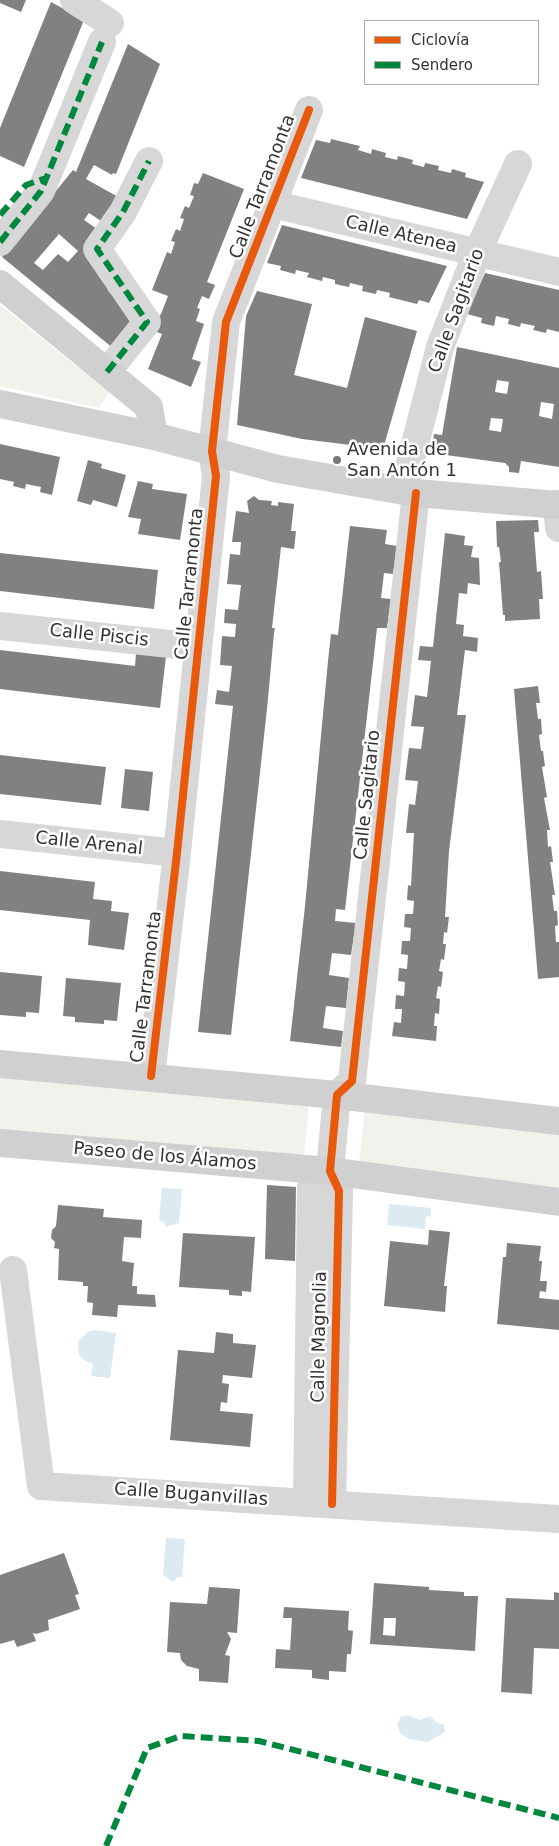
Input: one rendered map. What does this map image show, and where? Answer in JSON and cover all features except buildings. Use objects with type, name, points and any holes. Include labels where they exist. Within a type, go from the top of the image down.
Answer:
[{"type":"street","points":[[0,242],[41,191],[106,32],[74,0]]},
{"type":"street","name":"Calle Tarramonta","points":[[151,1076],[177,854],[216,476],[212,451],[226,322],[309,110]]},
{"type":"street","points":[[107,372],[148,322],[97,249],[123,212],[149,161]]},
{"type":"street","name":"Calle Sagitario","points":[[337,1095],[352,1081],[410,492],[440,347],[477,253],[518,164]]},
{"type":"street","points":[[0,215],[26,185],[46,178]]},
{"type":"street","name":"Calle Atenea","points":[[272,204],[559,272]]},
{"type":"street","points":[[0,284],[149,407],[154,436]]},
{"type":"street","points":[[0,404],[154,436],[278,469],[410,492],[558,512]]},
{"type":"street","name":"Calle Piscis","points":[[0,626],[198,647]]},
{"type":"street","name":"Calle Arenal","points":[[0,834],[177,854]]},
{"type":"street","points":[[0,1064],[151,1076],[337,1095],[559,1121]]},
{"type":"street","points":[[330,1172],[337,1095]]},
{"type":"street","name":"Paseo de los Álamos","points":[[0,1143],[330,1172],[559,1202]]},
{"type":"street","name":"Calle Magnolia","points":[[319,1503],[339,1191],[330,1172]]},
{"type":"street","name":"Calle Buganvillas","points":[[13,1270],[40,1486],[559,1518]]},
{"type":"shaded area","points":[[0,305],[109,392],[99,408],[0,386]]},
{"type":"shaded area","points":[[0,1072],[309,1103],[304,1156],[0,1135]]},
{"type":"shaded area","points":[[365,1109],[559,1128],[559,1192],[359,1162]]},
{"type":"shaded area","points":[[162,1188],[182,1189],[179,1223],[166,1227],[163,1221],[159,1221]]},
{"type":"shaded area","points":[[389,1204],[431,1208],[430,1217],[426,1216],[425,1229],[387,1225]]},
{"type":"shaded area","points":[[95,1330],[116,1333],[110,1378],[91,1376],[93,1364],[85,1361],[79,1355],[78,1342],[87,1332]]},
{"type":"shaded area","points":[[166,1538],[185,1539],[182,1577],[178,1577],[173,1582],[163,1575]]},
{"type":"shaded area","points":[[408,1715],[419,1720],[430,1716],[436,1722],[444,1725],[445,1732],[428,1742],[409,1739],[400,1733],[397,1724],[401,1717]]},
{"type":"marked path","points":[[0,242],[41,191],[102,42]]},
{"type":"marked path","points":[[107,372],[147,322],[97,249],[123,212],[149,161]]},
{"type":"marked path","points":[[0,215],[26,185],[46,178]]},
{"type":"marked path","points":[[106,1846],[147,1748],[181,1736],[259,1741],[559,1818]]},
{"type":"cycle path","points":[[151,1076],[177,853],[216,476],[212,451],[226,322],[309,110]]},
{"type":"cycle path","points":[[332,1504],[339,1191],[330,1171],[337,1095],[352,1081],[416,493]]},
{"type":"place","name":"Avenida de San Antón 1","points":[[337,460]]}]
